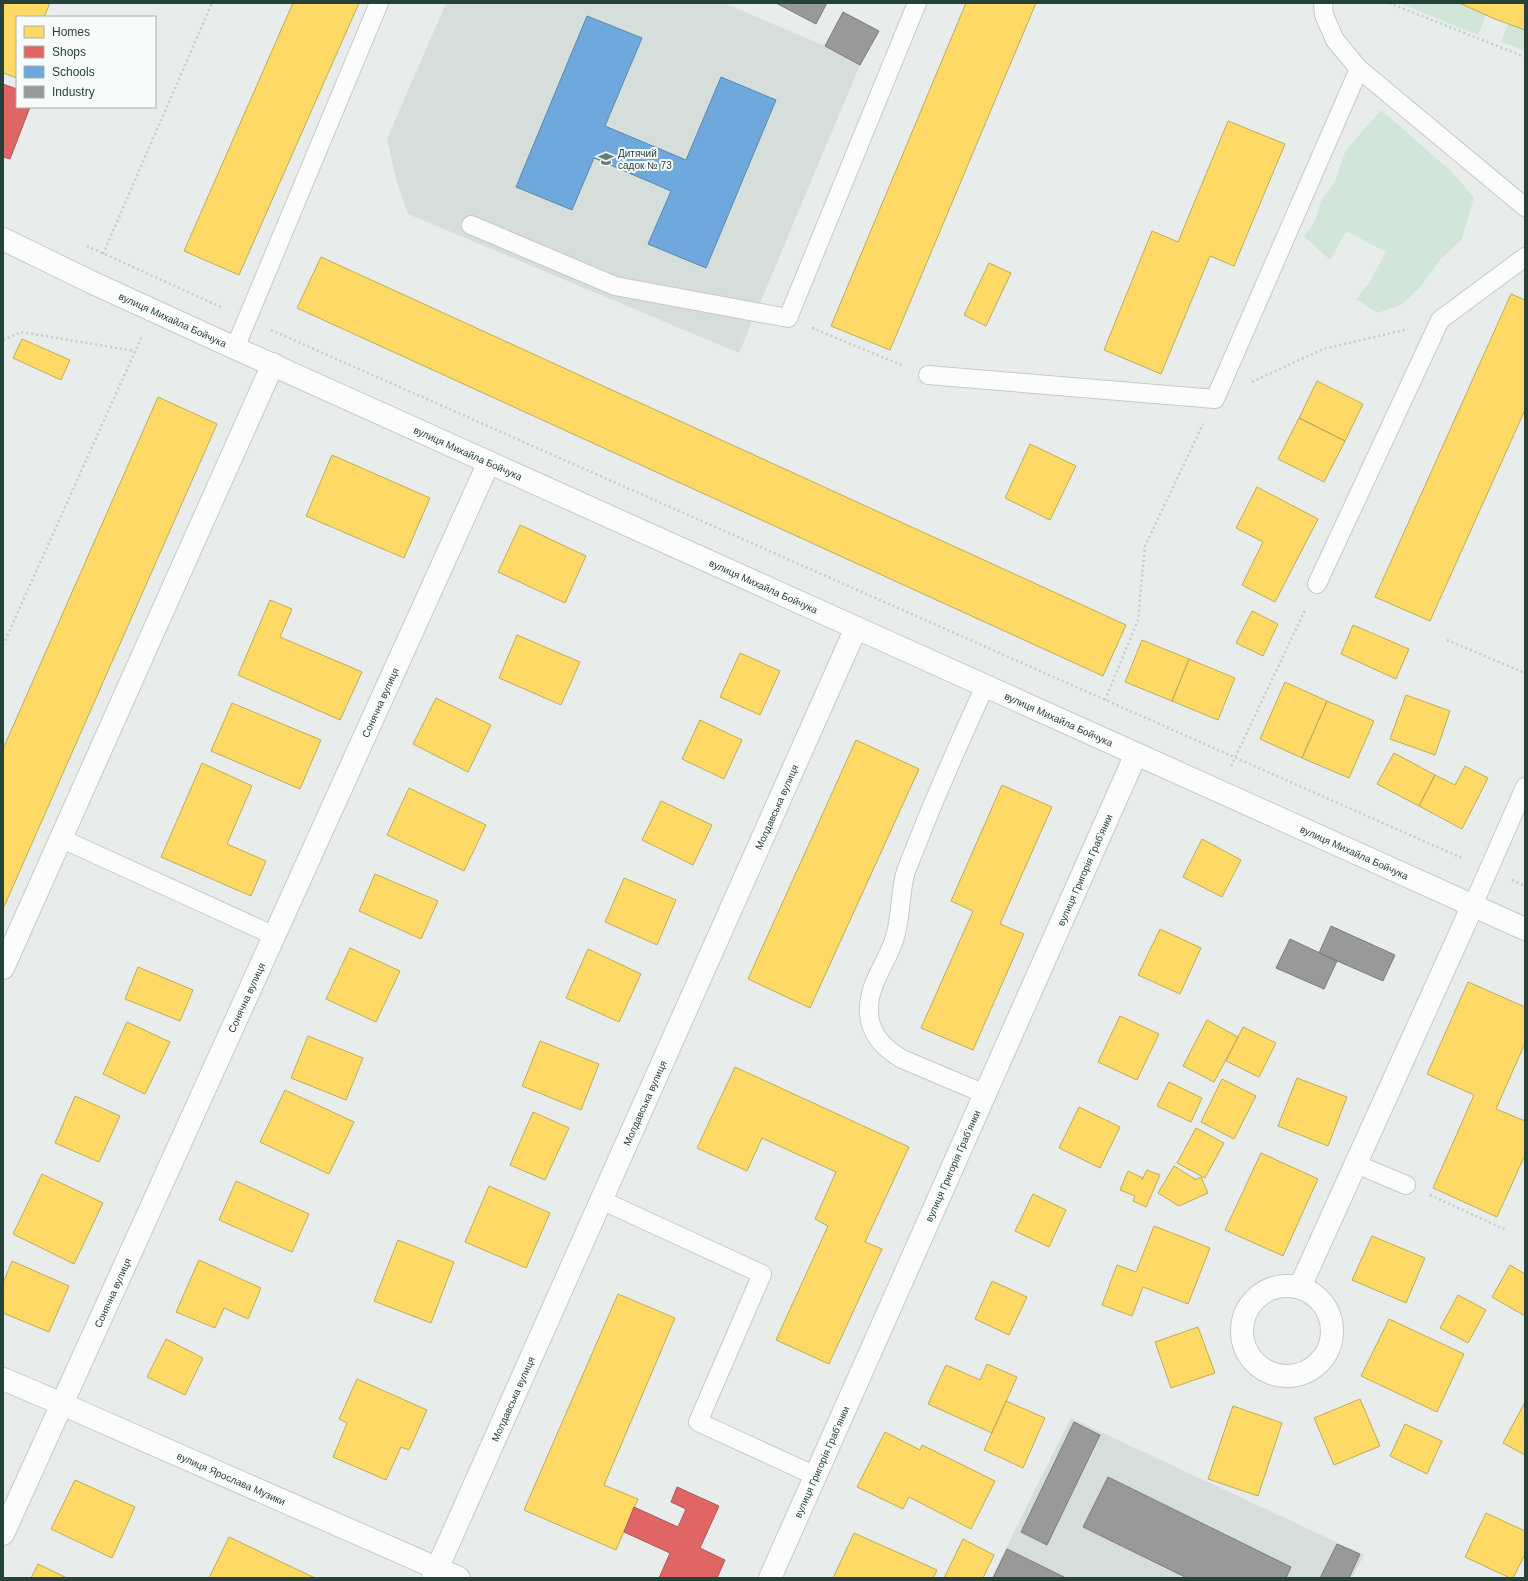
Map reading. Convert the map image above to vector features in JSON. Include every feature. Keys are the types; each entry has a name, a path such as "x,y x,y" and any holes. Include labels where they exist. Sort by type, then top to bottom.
{"street":[{"name":"вулиця Михайла Бойчука","path":"3,239 91,282 235,348 1525,929"},
{"path":"3,968 273,364"},
{"name":"Сонячна вулиця","path":"3,1534 490,462"},
{"name":"Молдавська вулиця","path":"435,1573 856,628"},
{"name":"вулиця Григорія Грабʼянки","path":"770,1578 1136,754"},
{"path":"1300,1287 1473,905"},
{"path":"1281,1285 1300,1287 1316,1296 1328,1311 1332,1330 1329,1349 1318,1364 1302,1374 1283,1376 1265,1371 1250,1359 1242,1341 1242,1322 1249,1305 1263,1292 1281,1285"},
{"name":"вулиця Ярослава Музики","path":"3,1379 62,1404 435,1573 459,1578"}],"lane":[{"path":"235,348 379,3"},
{"path":"471,225 615,286 788,318 917,3"},
{"path":"1323,3 1324,15 1335,40 1359,69 1525,207"},
{"path":"928,375 1215,399 1359,69"},
{"path":"1317,584 1440,320 1525,256"},
{"path":"985,686 943,780 907,870 896,933 870,998 869,1008 870,1018 877,1038 884,1047 892,1053 902,1059 985,1094"},
{"path":"1473,905 1525,787"},
{"path":"60,838 274,936"},
{"path":"1356,1164 1406,1184"},
{"path":"601,1200 762,1274 698,1422 816,1476"}],"path":[{"path":"91,282 212,3"},
{"path":"1389,3 1525,57"},
{"path":"82,244 247,319 1525,886"},
{"path":"788,318 928,375"},
{"path":"1105,700 1138,620 1145,546 1215,399 1323,350 1440,320"},
{"path":"3,645 144,331"},
{"path":"3,340 21,332 135,351"},
{"path":"1219,792 1317,584"},
{"path":"1447,640 1525,673"},
{"path":"1406,1184 1506,1230"}],"shaded area":[{"name":"Дитячий садок № 73","path":"446,3 724,3 825,46 860,65 739,353 408,214 396,179 387,139"},
{"path":"1071,1418 1364,1555 1352,1578 991,1578"}],"green space":[{"path":"1399,3 1459,3 1487,14 1478,35"},
{"path":"1508,23 1525,30 1525,51 1501,42"},
{"path":"1381,110 1450,170 1474,197 1462,239 1440,260 1422,285 1401,305 1377,313 1356,299 1369,283 1386,252 1346,231 1330,260 1304,236 1315,221 1321,201 1335,181 1346,150"}],"building: Homes":[{"path":"3,3 50,3 44,16 16,16 16,78 3,73"},
{"path":"293,3 359,3 239,275 184,251"},
{"path":"966,3 1036,3 890,350 831,326"},
{"path":"1459,3 1525,3 1525,30 1495,19"},
{"path":"1228,121 1285,144 1234,266 1210,256 1161,374 1104,350 1152,231 1178,242"},
{"path":"321,257 1126,625 1103,676 297,308"},
{"path":"989,263 1011,273 986,326 964,315"},
{"path":"1511,294 1525,300 1525,410 1430,621 1375,597"},
{"path":"22,339 70,360 61,380 13,358"},
{"path":"1317,381 1363,404 1345,441 1299,418"},
{"path":"158,397 217,424 3,909 3,749"},
{"path":"1299,418 1345,441 1324,482 1278,459"},
{"path":"1030,444 1076,466 1050,520 1005,498"},
{"path":"332,455 430,498 404,558 306,516"},
{"path":"1257,487 1318,519 1275,602 1242,585 1263,542 1236,528"},
{"path":"520,525 586,556 565,603 498,572"},
{"path":"270,600 292,609 280,637 362,672 340,720 238,675"},
{"path":"1252,611 1278,624 1263,656 1236,643"},
{"path":"1353,625 1409,649 1396,679 1341,654"},
{"path":"517,635 580,662 561,705 499,678"},
{"path":"1142,640 1189,659 1172,701 1125,682"},
{"path":"740,653 780,671 760,715 720,697"},
{"path":"1189,659 1235,678 1218,720 1172,701"},
{"path":"1285,682 1327,701 1302,758 1260,739"},
{"path":"1406,695 1450,711 1435,755 1390,739"},
{"path":"436,698 491,725 468,772 413,744"},
{"path":"1327,701 1374,721 1349,778 1302,758"},
{"path":"232,703 321,740 300,789 211,751"},
{"path":"700,720 742,740 724,779 682,759"},
{"path":"856,740 919,769 810,1008 748,979"},
{"path":"1394,753 1435,775 1419,806 1377,784"},
{"path":"202,763 252,786 227,844 266,861 251,896 161,857"},
{"path":"1465,766 1488,778 1462,829 1419,806 1435,775 1455,785"},
{"path":"1002,785 1052,807 1000,924 1024,934 973,1050 921,1028 973,911 951,901"},
{"path":"409,788 486,825 464,871 387,835"},
{"path":"661,801 712,825 693,865 642,840"},
{"path":"1202,839 1241,860 1222,897 1183,877"},
{"path":"375,874 438,901 421,939 359,911"},
{"path":"624,878 676,900 657,945 605,922"},
{"path":"1160,929 1201,948 1180,994 1138,975"},
{"path":"350,948 400,971 376,1022 326,999"},
{"path":"588,949 641,974 619,1022 566,998"},
{"path":"138,967 193,990 180,1021 125,999"},
{"path":"1468,982 1525,1007 1525,1043 1496,1109 1525,1121 1525,1155 1497,1217 1433,1188 1474,1095 1427,1074"},
{"path":"1120,1016 1159,1034 1137,1080 1098,1062"},
{"path":"1207,1020 1238,1037 1214,1082 1183,1066"},
{"path":"127,1022 170,1042 145,1094 103,1074"},
{"path":"1243,1027 1276,1043 1259,1077 1226,1061"},
{"path":"308,1036 363,1058 346,1100 291,1078"},
{"path":"540,1041 599,1064 581,1110 522,1086"},
{"path":"735,1067 909,1147 865,1242 882,1249 829,1364 776,1340 828,1226 815,1219 836,1172 762,1138 747,1171 697,1148"},
{"path":"1297,1078 1347,1097 1328,1146 1278,1126"},
{"path":"1222,1079 1256,1096 1234,1139 1201,1122"},
{"path":"1169,1082 1202,1098 1191,1122 1157,1106"},
{"path":"285,1090 354,1122 329,1174 260,1142"},
{"path":"75,1096 120,1116 99,1162 55,1143"},
{"path":"1079,1107 1120,1127 1100,1168 1059,1148"},
{"path":"533,1112 569,1128 545,1180 510,1165"},
{"path":"1196,1128 1224,1143 1205,1178 1177,1163"},
{"path":"1261,1153 1318,1179 1283,1256 1225,1230"},
{"path":"1174,1166 1195,1179 1194,1180 1201,1177 1208,1193 1179,1206 1158,1193"},
{"path":"1147,1170 1160,1175 1146,1207 1133,1201 1135,1196 1120,1190 1128,1171 1143,1178"},
{"path":"42,1174 103,1203 74,1264 13,1234"},
{"path":"236,1181 309,1214 292,1252 219,1220"},
{"path":"489,1186 550,1213 526,1268 465,1242"},
{"path":"1033,1194 1066,1210 1049,1247 1015,1231"},
{"path":"1154,1226 1210,1248 1188,1304 1143,1287 1132,1316 1102,1305 1117,1265 1136,1272"},
{"path":"1372,1236 1425,1258 1406,1303 1352,1280"},
{"path":"398,1240 454,1262 431,1323 374,1301"},
{"path":"199,1260 261,1288 248,1319 224,1308 215,1328 176,1312"},
{"path":"12,1261 69,1286 49,1332 3,1313 3,1283"},
{"path":"1510,1265 1525,1274 1525,1316 1492,1297"},
{"path":"992,1281 1027,1297 1009,1335 975,1319"},
{"path":"618,1294 675,1318 604,1485 638,1499 616,1550 524,1510"},
{"path":"1458,1295 1486,1310 1468,1343 1440,1328"},
{"path":"1389,1319 1464,1354 1437,1412 1361,1376"},
{"path":"1198,1327 1215,1373 1171,1388 1155,1342"},
{"path":"166,1339 203,1358 185,1395 147,1377"},
{"path":"987,1364 1017,1377 992,1433 928,1404 946,1365 980,1380"},
{"path":"357,1379 427,1410 409,1450 401,1447 386,1480 333,1457 347,1423 339,1419"},
{"path":"1360,1399 1380,1446 1334,1465 1314,1418"},
{"path":"1006,1401 1045,1418 1023,1468 984,1450"},
{"path":"1525,1402 1525,1455 1503,1443"},
{"path":"1233,1406 1282,1423 1258,1496 1208,1479"},
{"path":"1405,1424 1442,1441 1427,1474 1390,1456"},
{"path":"885,1432 920,1450 922,1445 995,1481 971,1529 909,1497 903,1509 857,1487"},
{"path":"75,1480 135,1507 112,1558 51,1529"},
{"path":"1486,1513 1525,1531 1525,1554 1513,1578 1510,1578 1465,1557"},
{"path":"854,1533 937,1570 933,1578 833,1578"},
{"path":"229,1537 315,1578 209,1578"},
{"path":"963,1539 994,1555 983,1578 944,1578"},
{"path":"38,1564 67,1578 31,1578"}],"building: Shops":[{"path":"3,84 16,89 16,108 30,108 10,159 3,157"},
{"path":"677,1487 719,1506 700,1548 725,1560 717,1578 659,1578 670,1553 624,1532 634,1507 678,1527 686,1509 671,1502"}],"building: Schools":[{"path":"587,16 642,38 605,126 686,160 721,77 776,100 706,268 648,244 671,191 594,158 572,210 516,187"}],"building: Industry":[{"path":"776,3 827,3 816,24"},
{"path":"843,12 879,31 860,65 825,46"},
{"path":"1331,926 1395,955 1383,981 1319,953"},
{"path":"1290,939 1337,961 1324,989 1276,968"},
{"path":"1074,1422 1100,1435 1047,1545 1021,1532"},
{"path":"1108,1477 1291,1567 1286,1578 1187,1578 1083,1527"},
{"path":"1337,1544 1360,1554 1349,1578 1320,1578"},
{"path":"1007,1549 1066,1578 993,1578"}],"place":[{"name":"Дитячий садок № 73","path":"606,159"}]}
